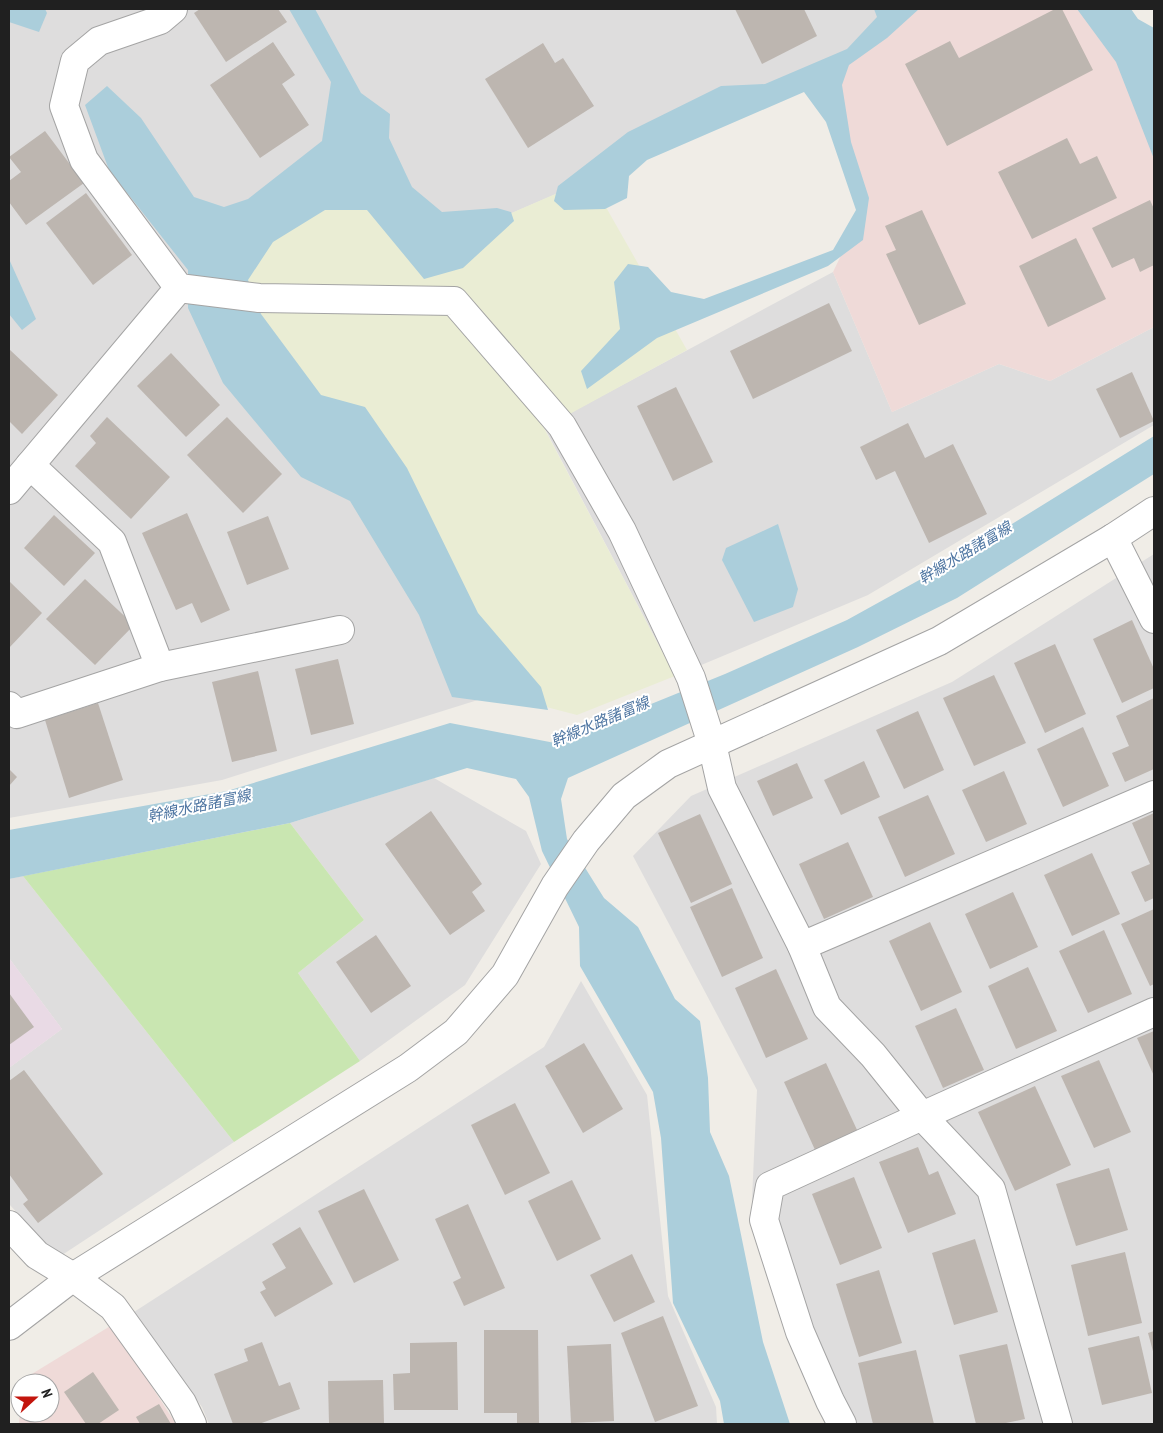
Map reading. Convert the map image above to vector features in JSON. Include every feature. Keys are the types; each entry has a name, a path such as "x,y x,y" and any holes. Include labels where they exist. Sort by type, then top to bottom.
{"street":[{"path":"173,9 160,20 99,41 75,61 64,106 84,160 179,288 259,298 454,301 562,426 622,531 691,678 712,744 722,788 802,946 827,1007 873,1055 922,1116 991,1189 1058,1424"},
{"path":"9,490 179,288"},
{"path":"30,465 112,542 160,667"},
{"path":"9,1326 73,1277 408,1068 456,1032 505,975 555,886 586,841 624,796 668,764 939,641 1113,538 1154,510"},
{"path":"1113,538 1154,619"},
{"path":"9,706 17,714 160,667 340,630"},
{"path":"802,946 1154,795"},
{"path":"842,1424 800,1332 764,1220 770,1186 1154,1012"},
{"path":"9,1225 37,1256 73,1277 113,1308 182,1403 192,1424"}],"shaded area":[{"path":"9,9 893,9 830,76 424,251 497,694 222,780 9,818"},
{"path":"901,9 1088,9 1122,48 1154,136 1154,327 1050,381 999,364 892,412 833,272 866,204 830,76"},
{"path":"833,272 892,412 999,364 1050,381 1154,327 1154,425 868,595 675,676 544,427"},
{"path":"1154,554 1154,1424 826,1424 752,1199 757,1090 633,856 691,796 952,682"},
{"path":"434,778 526,831 541,864 465,985 360,1061 298,973 364,920 290,823"},
{"path":"23,876 234,1142 59,1257 9,1204 9,1068 62,1029 9,958 9,879"},
{"path":"9,958 62,1029 9,1068"},
{"path":"581,981 647,1095 668,1296 716,1407 717,1424 209,1424 202,1407 134,1312 544,1047"},
{"path":"112,1325 176,1424 19,1424 60,1423 60,1373 33,1373"}],"green space":[{"path":"348,158 424,251 590,179 687,350 544,428 675,676 577,715 497,694 211,278"},
{"path":"290,823 364,920 298,973 360,1061 234,1142 23,876"}],"water":[{"path":"9,9 45,9 47,13 39,32 9,22"},
{"path":"289,9 315,9 361,93 390,114 389,138 412,187 442,212 497,208 511,212 514,221 463,268 424,279 367,210 325,210 273,242 248,280 261,314 321,395 365,407 407,468 478,613 541,687 548,710 452,697 419,615 350,501 301,477 223,383 188,308 188,270 109,170 85,105 107,86 141,118 194,197 224,207 248,199 322,141 331,82"},
{"path":"874,9 919,9 887,38 849,65 842,85 851,142 869,198 863,240 828,266 657,338 587,389 581,371 620,329 614,282 628,264 648,267 671,292 704,299 833,250 856,210 826,122 804,92 647,160 629,176 627,198 605,209 564,210 554,201 558,186 628,132 721,86 765,84 847,49 877,17"},
{"path":"1077,9 1131,9 1138,19 1154,28 1154,159 1116,62"},
{"path":"9,259 36,319 22,330 9,314"},
{"name":"幹線水路諸富線","path":"1154,436 1154,474 957,598 858,647 568,778 561,799 567,839 604,898 638,927 675,999 700,1021 708,1078 710,1132 729,1176 763,1342 790,1424 724,1424 720,1401 673,1303 661,1138 653,1092 580,966 579,927 542,851 529,797 516,779 467,768 290,823 9,879 9,830 227,791 450,723 555,743 725,674 847,620 941,568"},
{"path":"778,524 798,589 793,607 754,622 722,560 726,548"}],"building":[{"path":"200,9 278,9 287,22 226,62 194,13"},
{"path":"735,9 804,9 817,36 762,64"},
{"path":"1055,9 1062,9 1093,70 947,146 905,64 950,41 959,58"},
{"path":"273,42 295,75 282,84 309,125 260,158 210,85"},
{"path":"543,43 555,63 563,58 594,106 528,148 485,79"},
{"path":"45,131 84,183 26,225 9,202 9,181 21,172 9,157"},
{"path":"1067,138 1080,164 1097,156 1117,198 1032,239 998,172"},
{"path":"86,193 132,255 93,285 46,223"},
{"path":"1150,200 1154,209 1154,265 1140,272 1134,258 1112,268 1092,228"},
{"path":"922,210 966,304 919,325 886,254 896,250 885,226"},
{"path":"1076,238 1106,299 1048,327 1019,266"},
{"path":"829,303 852,351 753,399 730,351"},
{"path":"9,349 58,395 22,434 9,421"},
{"path":"171,353 220,405 186,437 137,386"},
{"path":"1132,372 1154,421 1120,438 1096,389"},
{"path":"676,387 713,462 673,481 637,406"},
{"path":"107,417 170,477 131,519 75,466 96,443 90,436"},
{"path":"227,417 282,474 243,513 187,455"},
{"path":"908,423 925,458 953,444 987,514 929,543 895,471 876,480 860,447"},
{"path":"187,513 230,610 201,623 192,603 176,610 142,533"},
{"path":"54,515 95,553 64,586 24,548"},
{"path":"268,516 289,569 247,585 227,532"},
{"path":"85,579 134,625 95,665 46,619"},
{"path":"9,581 42,613 9,648"},
{"path":"1132,620 1154,669 1154,688 1122,703 1093,639"},
{"path":"1055,644 1086,714 1045,733 1014,663"},
{"path":"338,659 354,724 311,735 295,669"},
{"path":"258,671 277,751 232,762 212,682"},
{"path":"994,675 1026,743 974,766 943,698"},
{"path":"1154,698 1154,769 1125,782 1112,753 1129,746 1116,716"},
{"path":"98,703 123,780 69,798 45,720"},
{"path":"918,711 944,770 904,789 876,730"},
{"path":"1083,727 1109,786 1063,807 1037,749"},
{"path":"864,761 880,797 841,815 824,780"},
{"path":"797,763 813,798 773,816 757,781"},
{"path":"9,769 17,777 9,786"},
{"path":"1004,771 1027,824 986,842 962,790"},
{"path":"928,795 955,854 905,877 878,817"},
{"path":"431,811 482,884 472,892 485,911 450,935 385,844"},
{"path":"1154,813 1154,898 1145,902 1131,872 1150,864 1132,823"},
{"path":"700,814 732,884 691,903 658,833"},
{"path":"848,842 873,897 824,919 799,864"},
{"path":"1092,853 1120,914 1072,936 1044,875"},
{"path":"732,888 763,958 722,977 690,907"},
{"path":"1013,892 1038,947 990,969 965,914"},
{"path":"1154,909 1154,984 1150,986 1121,924"},
{"path":"930,922 962,992 921,1011 889,941"},
{"path":"1104,930 1132,994 1088,1013 1059,951"},
{"path":"376,935 411,986 371,1013 336,962"},
{"path":"1028,967 1057,1031 1016,1049 988,986"},
{"path":"776,969 808,1039 766,1058 735,988"},
{"path":"9,993 34,1027 9,1045"},
{"path":"956,1008 984,1070 943,1088 915,1026"},
{"path":"1154,1031 1154,1076 1137,1038"},
{"path":"584,1043 623,1109 583,1133 545,1066"},
{"path":"1099,1060 1131,1132 1094,1148 1061,1076"},
{"path":"826,1063 858,1132 816,1152 784,1082"},
{"path":"24,1070 103,1174 38,1223 23,1204 28,1200 9,1174 9,1081"},
{"path":"1035,1086 1071,1165 1015,1191 978,1112"},
{"path":"515,1103 550,1173 505,1195 471,1125"},
{"path":"918,1147 929,1175 938,1171 956,1214 908,1233 879,1162"},
{"path":"1109,1168 1128,1230 1076,1246 1056,1184"},
{"path":"854,1177 882,1248 840,1265 812,1194"},
{"path":"572,1180 601,1239 557,1261 528,1201"},
{"path":"364,1189 399,1260 354,1283 318,1211"},
{"path":"468,1204 505,1288 464,1306 453,1282 461,1278 435,1219"},
{"path":"300,1227 333,1284 275,1317 260,1292 266,1289 262,1282 286,1268 272,1244"},
{"path":"975,1239 998,1312 954,1325 932,1253"},
{"path":"1125,1252 1142,1323 1088,1336 1071,1265"},
{"path":"632,1254 655,1302 614,1322 590,1275"},
{"path":"879,1270 902,1343 859,1357 836,1284"},
{"path":"663,1316 698,1406 655,1422 621,1333"},
{"path":"484,1330 538,1330 539,1424 517,1424 517,1413 484,1413"},
{"path":"1154,1331 1154,1355 1148,1333"},
{"path":"1139,1336 1152,1393 1102,1405 1088,1348"},
{"path":"262,1342 279,1386 290,1382 300,1409 259,1424 233,1424 214,1374 248,1361 244,1349"},
{"path":"457,1342 458,1410 394,1410 393,1374 410,1373 410,1343"},
{"path":"611,1344 614,1421 571,1423 567,1346"},
{"path":"1007,1344 1025,1419 1001,1424 976,1424 959,1355"},
{"path":"916,1350 934,1424 873,1424 858,1363"},
{"path":"93,1372 119,1410 98,1424 86,1424 64,1392"},
{"path":"383,1380 384,1424 329,1424 328,1381"},
{"path":"159,1404 171,1424 140,1424 136,1417"}]}
